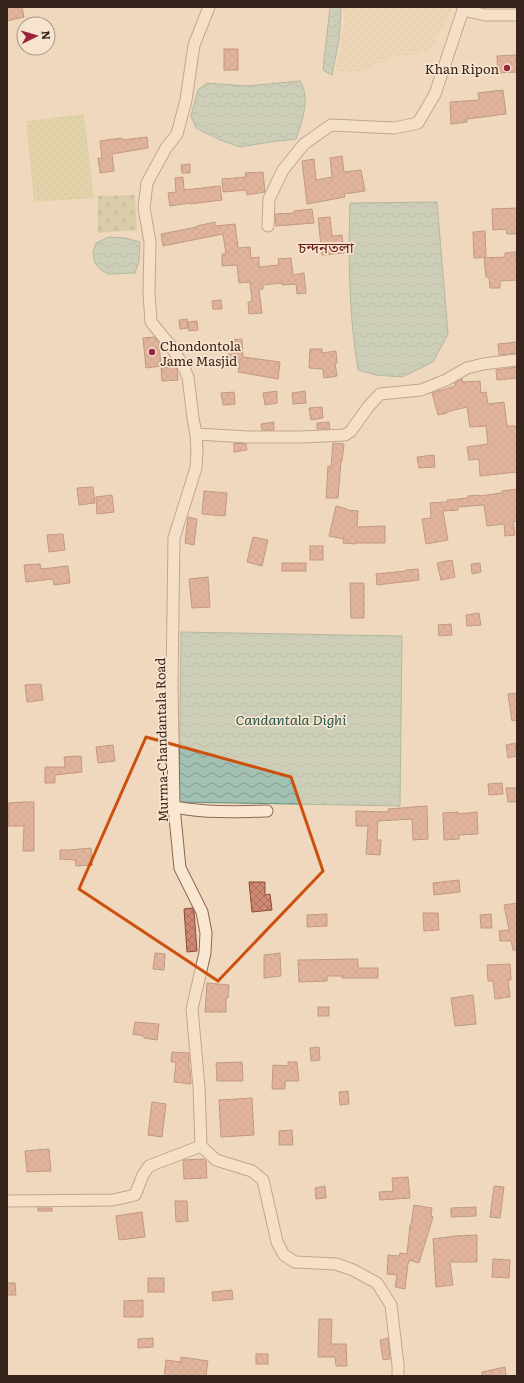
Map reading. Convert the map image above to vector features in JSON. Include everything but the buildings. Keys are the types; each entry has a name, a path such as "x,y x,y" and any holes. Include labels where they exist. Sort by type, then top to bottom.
{"street":[{"name":"Murma-Chandantala Road","path":"201,1146 199,1087 192,1009 204,959 206,933 202,912 180,868 174,807 172,683 174,538 196,468 197,450 188,377 181,362 170,345 151,322 149,293 150,242 144,208 148,183 166,148 177,134 186,100 194,45 208,7"},
{"path":"268,226 268,199 283,170 304,144 331,125 394,128 418,123 435,94 464,9 485,15 517,15"},
{"path":"196,434 248,437 345,435 351,431 368,407 380,394 421,390 446,380 467,368 483,364 517,360"},
{"path":"174,807 196,811 223,813 267,811"},
{"path":"7,1201 113,1200 135,1195 149,1166 201,1146 216,1160 252,1171 263,1180 277,1242 284,1255 295,1262 336,1264 353,1270 377,1283 391,1306 398,1376"}],"highlighted area":[{"path":"146,737 291,777 323,871 218,981 79,889"}],"shaded area":[{"path":"343,7 454,7 430,50 417,54 393,57 393,60 371,65 369,69 338,72 336,71 344,20"},
{"path":"84,114 94,198 34,202 26,121"}],"green space":[{"path":"135,195 137,230 98,233 98,196"}],"water":[{"path":"330,7 341,7 339,40 332,75 323,70"},
{"path":"300,81 305,95 305,102 303,117 296,139 240,147 220,140 196,128 191,116 198,90 207,83 246,86"},
{"path":"437,202 448,334 433,362 402,377 376,375 358,370 350,287 350,203"},
{"path":"109,237 125,238 140,242 139,261 135,273 109,274 101,270 95,263 93,253 96,243"},
{"name":"Candantala Dighi","path":"181,632 402,636 400,806 179,802"}],"place":[{"name":"Khan Ripon","path":"507,68"},
{"name":"Chondontola Jame Masjid","path":"152,352"}],"district":[{"name":"চন্দনতলা","path":"326,246"}]}
